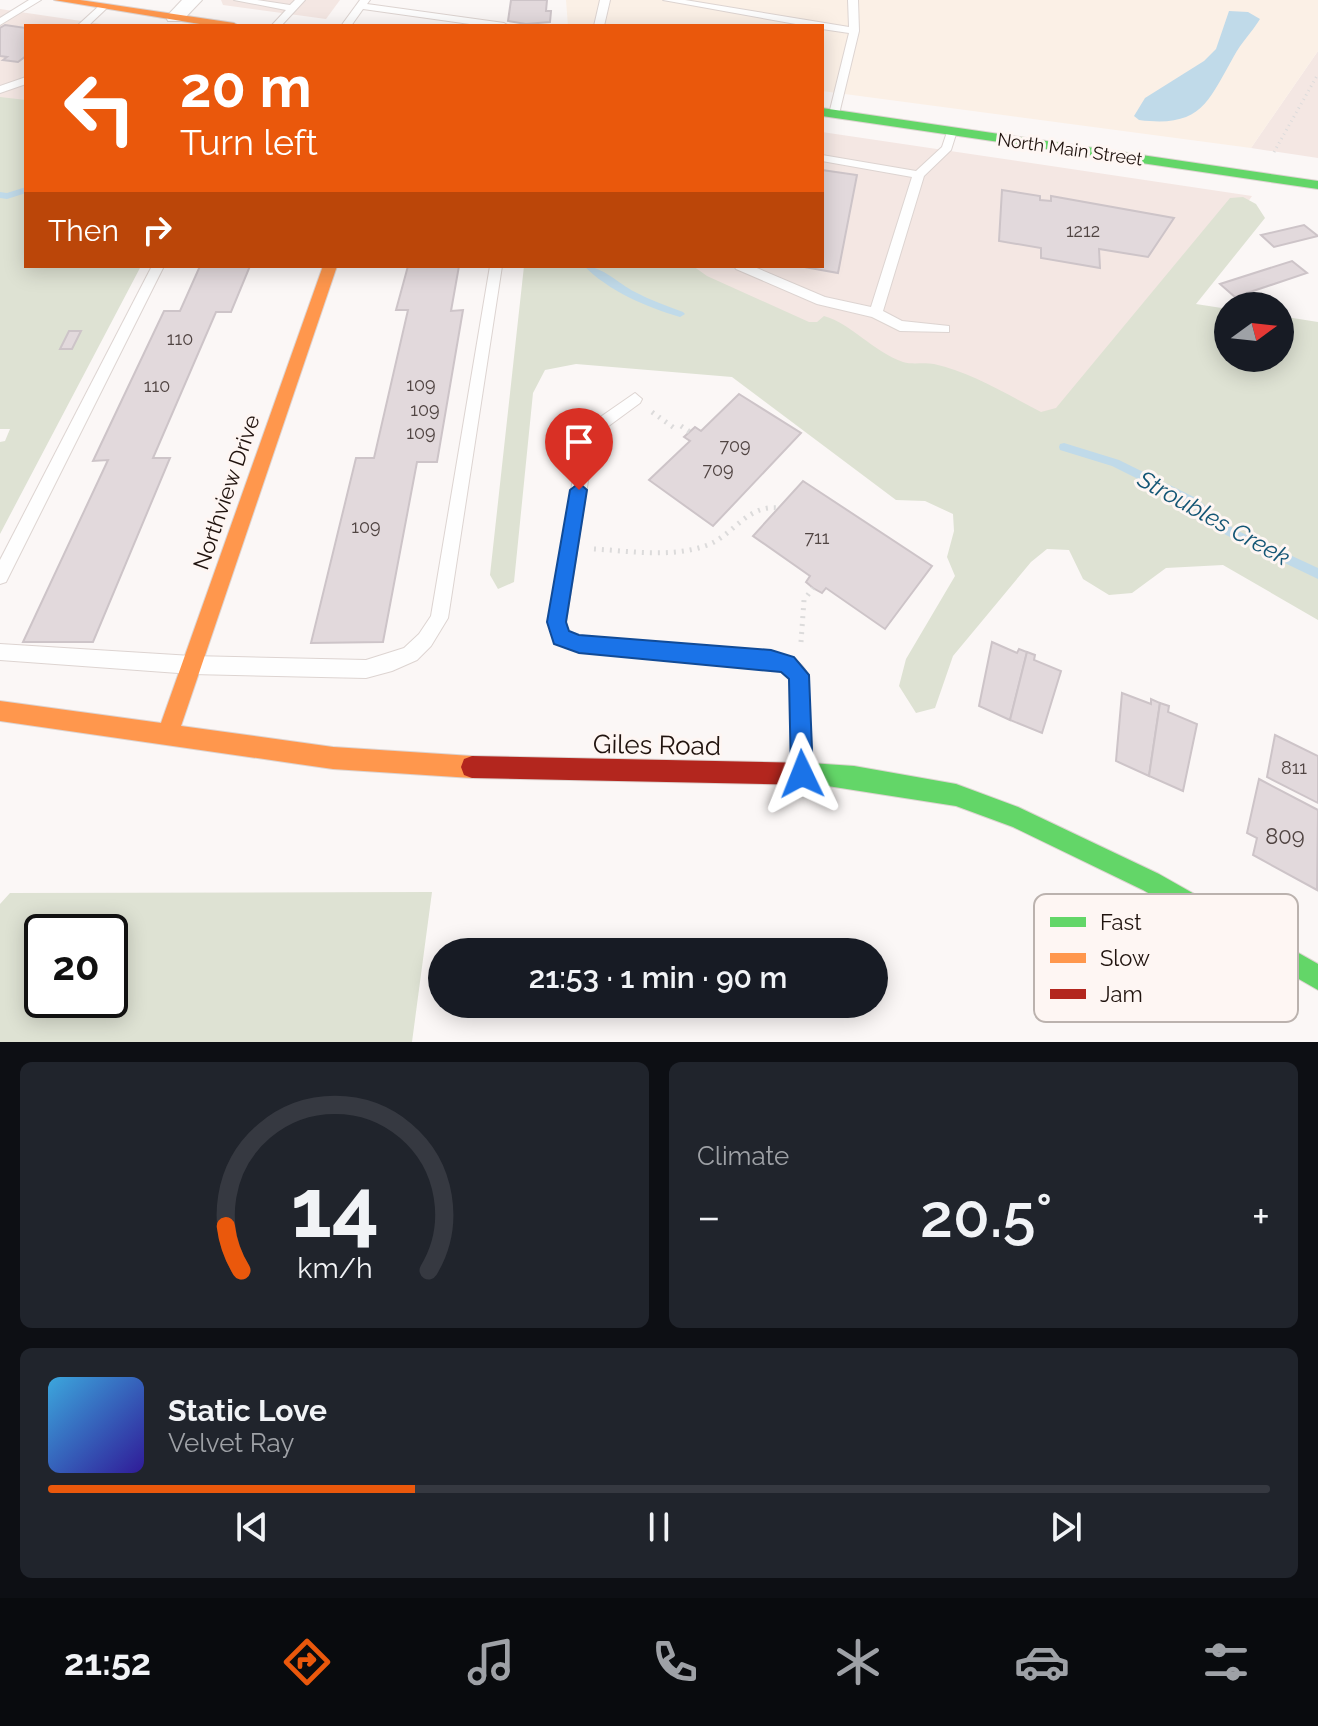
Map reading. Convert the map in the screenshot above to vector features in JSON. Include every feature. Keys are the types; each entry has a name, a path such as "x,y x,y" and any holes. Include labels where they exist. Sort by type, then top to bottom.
{"street":[{"path":"59,0 103,7 137,5 185,21 214,24"},
{"path":"185,21 193,0"},
{"name":"North Main Street","path":"828,113 1318,185"},
{"name":"Northview Drive","path":"168,734 329,268"},
{"name":"Giles Road","path":"0,711 333,758 446,766 854,777 956,795 1018,818 1172,894"},
{"name":"Giles Road","path":"1298,967 1318,978"}],"lane":[{"path":"0,22 36,0"},
{"path":"239,0 296,4"},
{"path":"599,24 605,0"},
{"path":"668,0 812,24"},
{"path":"828,113 854,31 853,0"},
{"path":"347,24 363,3 492,24"},
{"path":"278,24 296,4"},
{"path":"84,24 103,7"},
{"path":"824,26 854,31"},
{"path":"0,90 24,81"},
{"path":"876,313 919,175 947,148 952,131"},
{"path":"824,158 919,175"},
{"path":"0,577 157,268"},
{"path":"0,652 192,665 366,669 394,663 423,646 439,618 496,268"},
{"path":"745,268 822,301 876,313 900,326 944,329"},
{"path":"635,399 588,433 557,622 561,637 579,644 771,659 787,664 799,675 802,774"}],"path":[{"path":"1272,156 1318,74"},
{"path":"681,426 690,432"},
{"path":"628,550 683,550 706,546 728,535 755,508 768,505 779,508"},
{"path":"799,675 804,600 813,588"}],"shaded area":[{"path":"221,0 340,0 326,19 223,5"},
{"path":"566,0 1318,0 1318,51 1251,148 824,91 824,24 568,24"},
{"path":"0,9 101,24 24,24 24,109 0,106"},
{"path":"1318,51 1318,158 1251,148"},
{"path":"0,97 24,100 24,268 140,268 0,534 0,442 5,441 10,429 0,429"},
{"path":"824,132 1252,196 1178,302 1041,464 658,268 824,268"},
{"path":"1243,197 1256,204 1265,218 1196,304 1214,307 1214,372 1294,372 1294,318 1318,322 1318,620 1223,565 1166,568 1132,593 1109,595 1083,579 1069,550 1047,549 1031,562 953,656 935,708 916,713 899,686 906,659 955,576 947,557 954,531 953,514 925,501 896,500 732,377 576,364 545,370 533,393 514,582 498,589 490,575 524,268 696,268 809,322 817,322 824,316 834,320 903,362 934,364 962,372 1041,412 1056,408 1230,198"},
{"path":"432,892 412,1042 0,1042 0,904 10,893"}],"water":[{"path":"1229,11 1248,12 1260,19 1209,99 1189,115 1176,120 1139,120 1134,116 1145,98 1204,61 1216,49"}],"building":[{"path":"511,0 547,0 546,11 551,11 550,22 526,24 508,21"},
{"path":"5,25 24,28 24,58 18,62 3,60 7,57 0,56 0,28"},
{"path":"824,170 857,175 838,273 810,268 824,268"},
{"path":"1002,190 1040,196 1040,200 1051,201 1051,196 1174,218 1148,257 1099,249 1100,268 1041,258 1041,248 999,241"},
{"path":"1304,225 1318,236 1274,247 1261,235"},
{"path":"1292,261 1307,273 1250,292 1229,292 1220,284"},
{"path":"199,268 249,268 231,312 216,312 153,458 170,458 93,642 23,642 108,460 93,461 164,311 180,311"},
{"path":"407,268 459,268 451,311 463,310 437,462 417,462 383,642 311,643 356,458 374,458 408,310 396,310"},
{"path":"69,331 81,331 72,349 60,349"},
{"path":"739,394 801,433 713,526 649,480 690,441 684,437 695,427 701,431"},
{"path":"803,481 932,566 885,629 826,588 822,593 813,588 806,582 810,576 753,536"},
{"path":"992,642 1017,653 1019,649 1027,652 1010,720 979,706"},
{"path":"1027,652 1035,655 1034,660 1061,671 1042,733 1010,720"},
{"path":"1122,693 1151,704 1151,699 1160,703 1149,776 1116,761"},
{"path":"1160,703 1169,706 1168,712 1197,724 1183,791 1149,776"},
{"path":"1275,735 1318,756 1318,803 1267,777"},
{"path":"1259,779 1318,810 1317,890 1253,855 1257,838 1247,833"}],"waterway":[{"name":"Stroubles Creek","path":"0,195 24,191"},
{"name":"Stroubles Creek","path":"591,268 632,294 680,314"},
{"name":"Stroubles Creek","path":"1064,447 1115,463 1192,501 1230,532 1318,574"}],"traffic: fast":[{"path":"824,112 1318,185"},
{"path":"810,774 854,777 956,795 1018,818 1172,894"},
{"path":"1298,967 1318,978"}],"traffic: slow":[{"path":"59,0 221,24"},
{"path":"168,734 329,268"},
{"path":"0,711 333,758 472,767"}],"traffic: jam":[{"path":"472,767 810,774"}],"route":[{"path":"579,490 557,622 561,637 579,644 771,659 787,664 799,675 802,774"}]}
